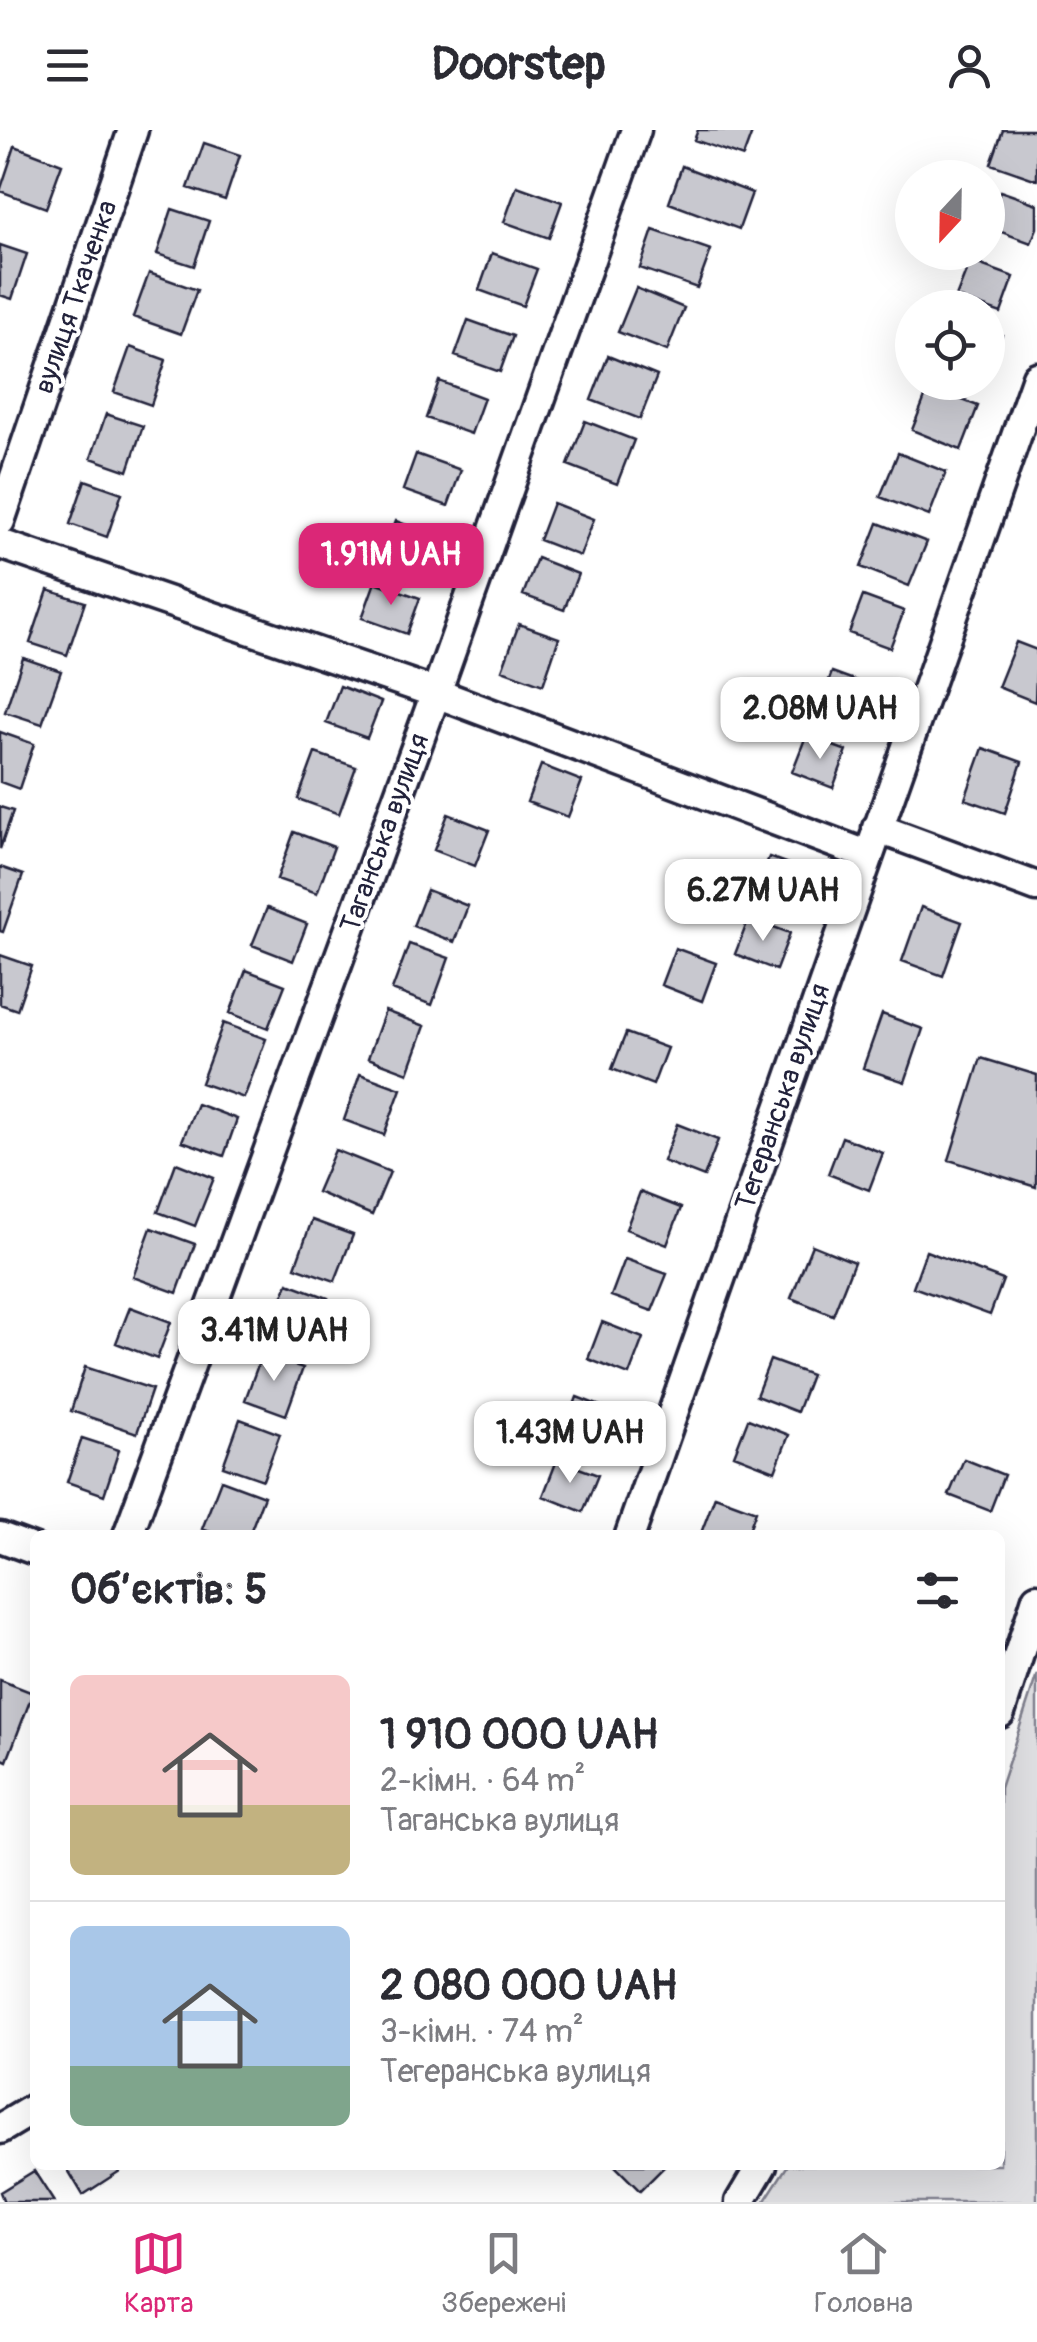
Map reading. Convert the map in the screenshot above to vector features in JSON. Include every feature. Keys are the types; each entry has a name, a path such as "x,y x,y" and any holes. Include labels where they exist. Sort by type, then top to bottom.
{"street":[{"name":"вулиця Ткаченка","path":"0,521 133,130"},
{"name":"Таганська вулиця","path":"130,1530 436,693 636,130"},
{"name":"Тегеранська вулиця","path":"632,1530 1037,377"},
{"path":"0,544 436,693 867,854"},
{"path":"877,828 1037,887"},
{"path":"0,1537 30,1548"},
{"path":"1005,1697 1037,1598"},
{"path":"0,2128 30,2111"},
{"path":"740,2202 759,2170"}],"shaded area":[{"path":"1037,1674 1037,2202 764,2202 785,2170 1005,2170 1005,1773"}],"building":[{"path":"698,130 753,130 743,157 694,140"},
{"path":"1003,130 1037,130 1037,180 1005,169 1005,160 992,160"},
{"path":"204,143 240,155 225,200 188,188"},
{"path":"15,146 62,164 46,208 0,191"},
{"path":"682,166 752,193 739,229 669,203"},
{"path":"517,186 562,202 549,238 504,222"},
{"path":"1005,193 1037,204 1037,228 1031,243 1005,233"},
{"path":"172,209 209,221 194,266 157,254"},
{"path":"653,230 711,250 697,288 640,268"},
{"path":"0,245 27,254 12,299 0,295"},
{"path":"492,253 537,269 523,306 479,290"},
{"path":"966,270 995,270 1014,277 1005,302 1005,290 959,290"},
{"path":"149,273 197,290 181,334 133,317"},
{"path":"636,288 684,308 667,351 618,332"},
{"path":"468,320 513,336 500,372 455,356"},
{"path":"130,347 166,360 151,405 114,392"},
{"path":"608,356 657,376 640,419 591,400"},
{"path":"439,381 484,398 471,434 426,418"},
{"path":"924,400 963,400 978,406 961,450 912,430"},
{"path":"106,414 143,426 128,471 91,458"},
{"path":"585,421 634,440 617,484 568,465"},
{"path":"898,453 946,472 929,516 880,497"},
{"path":"416,454 461,470 448,506 403,490"},
{"path":"85,480 122,493 107,537 70,524"},
{"path":"553,503 594,519 580,556 539,540"},
{"path":"396,521 440,538 427,574 382,558"},
{"path":"878,523 927,542 909,586 861,567"},
{"path":"537,558 578,574 564,610 523,595"},
{"path":"375,582 420,598 407,634 362,618"},
{"path":"48,590 85,602 67,655 30,643"},
{"path":"863,596 904,611 890,648 849,633"},
{"path":"519,624 559,638 543,685 502,670"},
{"path":"1016,642 1037,650 1035,702 998,687"},
{"path":"23,658 61,671 42,724 5,712"},
{"path":"832,672 873,687 859,724 818,709"},
{"path":"340,686 381,702 367,738 326,723"},
{"path":"0,732 34,744 19,789 0,782"},
{"path":"806,736 847,751 833,788 792,772"},
{"path":"983,748 1022,762 1005,813 965,799"},
{"path":"315,753 356,767 339,814 298,799"},
{"path":"541,765 582,781 568,817 527,802"},
{"path":"0,807 13,811 0,849"},
{"path":"448,814 489,830 475,866 434,850"},
{"path":"294,832 334,847 317,893 277,879"},
{"path":"769,857 810,872 796,909 755,893"},
{"path":"0,867 23,875 3,932 0,931"},
{"path":"427,890 468,906 454,942 413,926"},
{"path":"921,907 962,922 943,976 902,961"},
{"path":"267,908 307,924 293,961 252,945"},
{"path":"749,918 790,933 776,970 735,954"},
{"path":"409,944 449,958 432,1005 392,990"},
{"path":"675,948 716,963 702,1001 661,985"},
{"path":"0,955 32,966 17,1010 0,1004"},
{"path":"246,970 285,985 268,1028 230,1013"},
{"path":"385,1011 425,1026 408,1073 368,1058"},
{"path":"882,1014 923,1029 905,1082 863,1068"},
{"path":"223,1023 266,1039 244,1098 201,1083"},
{"path":"626,1033 667,1048 653,1085 612,1069"},
{"path":"981,1058 1037,1075 1036,1187 949,1160"},
{"path":"360,1074 401,1089 384,1135 344,1120"},
{"path":"197,1104 237,1119 224,1156 182,1141"},
{"path":"677,1124 718,1140 704,1177 663,1161"},
{"path":"842,1137 883,1153 869,1190 828,1174"},
{"path":"335,1150 390,1172 372,1215 317,1192"},
{"path":"176,1163 214,1178 195,1226 158,1212"},
{"path":"640,1192 681,1208 667,1245 626,1229"},
{"path":"312,1220 353,1235 335,1281 295,1267"},
{"path":"151,1228 195,1244 177,1293 133,1277"},
{"path":"812,1245 854,1262 833,1315 791,1298"},
{"path":"926,1251 1003,1280 990,1315 913,1287"},
{"path":"625,1259 667,1274 652,1311 611,1296"},
{"path":"288,1283 328,1298 311,1344 270,1329"},
{"path":"130,1307 171,1322 157,1359 116,1343"},
{"path":"602,1322 643,1338 629,1375 588,1359"},
{"path":"262,1354 303,1368 286,1415 245,1400"},
{"path":"770,1360 811,1375 797,1412 756,1396"},
{"path":"85,1367 152,1389 137,1433 71,1411"},
{"path":"577,1397 618,1413 604,1450 563,1434"},
{"path":"240,1419 280,1434 263,1480 223,1466"},
{"path":"748,1419 789,1435 775,1471 734,1455"},
{"path":"82,1438 119,1450 104,1495 67,1482"},
{"path":"964,1459 1004,1475 990,1511 949,1495"},
{"path":"557,1460 598,1475 583,1512 543,1496"},
{"path":"221,1480 264,1496 251,1530 202,1529"},
{"path":"715,1496 756,1511 749,1530 702,1530"},
{"path":"0,1680 30,1692 30,1701 7,1761 0,1758"},
{"path":"68,2170 119,2170 120,2171 83,2195"},
{"path":"619,2170 661,2170 640,2191"},
{"path":"34,2171 54,2202 4,2202 0,2192"}]}
